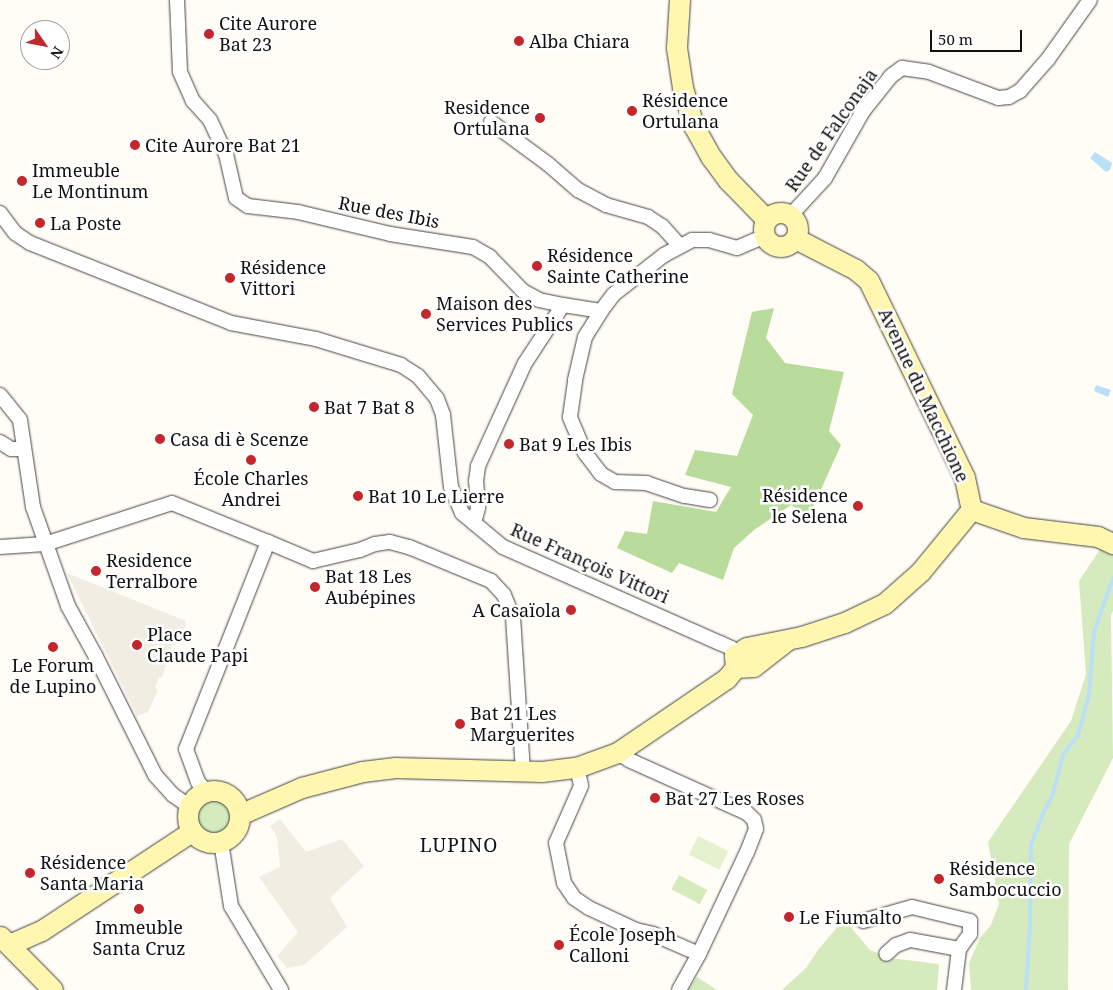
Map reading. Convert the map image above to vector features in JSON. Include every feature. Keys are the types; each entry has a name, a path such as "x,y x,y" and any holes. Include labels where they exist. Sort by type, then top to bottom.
{"main road":[{"path":"680,0 677,48 683,88 694,126 712,158 766,228 768,241 778,247 791,244 796,240 799,226 791,215 778,212 766,228"},
{"name":"Avenue du Macchione","path":"796,240 856,270 869,281 966,478 972,510"},
{"path":"240,815 302,788 364,772 396,768 523,773 577,768 618,753 727,679 736,662 747,648 787,641 845,623 885,604 921,572 972,510 1024,528 1098,537 1113,544"},
{"path":"215,791 229,796 238,808 240,815 235,832 220,842 205,842 192,832 188,824 190,807 200,795 207,792 215,791"},
{"path":"53,990 5,940 42,931 192,832"},
{"path":"27,964 42,931"}],"street":[{"name":"Rue des Ibis","path":"177,0 180,72 193,101 210,120 226,154 236,198 248,206 298,212 390,234 473,247 490,257 523,291 539,300 601,310"},
{"name":"Rue de Falconaja","path":"791,215 825,178 863,112 890,76 902,68 929,72 998,98 1009,97 1020,91 1048,59 1090,0"},
{"path":"491,122 548,164 578,190 606,205 648,217 662,226 680,246"},
{"name":"Rue François Vittori","path":"0,213 15,233 30,243 230,323 316,339 401,365 418,376 437,399 443,415 451,487 462,513 503,547 731,648 736,662"},
{"path":"710,500 684,496 647,483 615,482 602,474 585,453 570,417 575,380 585,338 601,310 614,294 664,255 692,240 709,240 737,248 766,228"},
{"path":"474,523 478,508 476,481 478,466 525,363 563,305"},
{"path":"0,395 20,420 33,507 68,606 155,775 173,795 190,807"},
{"path":"0,442 11,449 24,449"},
{"path":"0,547 46,544 172,503 314,561 360,550 375,544 390,542 409,547 491,581 504,595 513,617 523,773"},
{"path":"207,792 198,782 186,748 268,542"},
{"path":"618,753 629,760 746,813 754,820 756,829 748,852 699,954 679,990"},
{"path":"577,768 581,786 556,843 564,883 574,898 589,908 636,930 653,934 699,954"},
{"path":"220,842 231,906 280,990"},
{"path":"863,921 912,907 967,919 971,926 970,934 959,950 954,990"},
{"path":"886,954 896,945 910,940 959,950"}],"green space":[{"path":"774,308 766,338 785,363 844,372 829,431 841,445 809,516 791,505 754,530 734,548 723,580 679,563 672,573 617,548 625,531 647,534 653,501 716,512 731,487 685,475 695,450 737,456 753,415 732,394 752,312"},
{"path":"1113,530 1113,611 1111,615 1113,758 1069,844 1068,990 971,990 969,963 980,938 991,925 999,904 988,842 1071,721 1086,674 1079,581"},
{"path":"214,800 226,805 231,817 226,829 214,834 202,829 197,817 202,805"},
{"path":"698,836 729,851 719,870 689,855"},
{"path":"679,875 707,890 700,904 671,889"},
{"path":"844,919 870,950 890,958 939,964 937,990 782,990 806,968 818,950"},
{"path":"697,977 717,990 688,990"}],"shaded area":[{"name":"Place Claude Papi","path":"67,573 186,621 185,630 182,629 176,645 172,644 162,678 159,677 155,688 158,690 148,712 137,716"},
{"path":"280,819 306,852 342,839 364,866 330,898 347,927 304,965 287,968 277,956 298,932 259,877 280,867 277,837 270,826"}],"water":[{"path":"1095,152 1112,163 1110,170 1106,172 1090,158"},
{"path":"1096,385 1111,390 1108,397 1094,391"}],"waterway":[{"path":"1026,990 1030,926 1031,845 1043,813 1052,797 1063,755 1078,735 1089,695 1094,632 1113,578"}],"place":[{"name":"Cite Aurore Bat 23","path":"209,34"},
{"name":"Alba Chiara","path":"519,41"},
{"name":"Résidence Ortulana","path":"632,111"},
{"name":"Residence Ortulana","path":"540,118"},
{"name":"Cite Aurore Bat 21","path":"135,145"},
{"name":"Immeuble Le Montinum","path":"22,181"},
{"name":"La Poste","path":"40,223"},
{"name":"Résidence Sainte Catherine","path":"537,266"},
{"name":"Résidence Vittori","path":"230,278"},
{"name":"Maison des Services Publics","path":"426,314"},
{"name":"Bat 7 Bat 8","path":"314,407"},
{"name":"Casa di è Scenze","path":"160,439"},
{"name":"Bat 9 Les Ibis","path":"509,444"},
{"name":"École Charles Andrei","path":"251,460"},
{"name":"Bat 10 Le Lierre","path":"358,496"},
{"name":"Résidence le Selena","path":"858,506"},
{"name":"Residence Terralbore","path":"96,571"},
{"name":"Bat 18 Les Aubépines","path":"315,587"},
{"name":"A Casaïola","path":"571,610"},
{"name":"Place Claude Papi","path":"137,645"},
{"name":"Le Forum de Lupino","path":"53,647"},
{"name":"Bat 21 Les Marguerites","path":"460,724"},
{"name":"Bat 27 Les Roses","path":"655,798"},
{"name":"Résidence Santa Maria","path":"30,873"},
{"name":"Résidence Sambocuccio","path":"939,879"},
{"name":"Immeuble Santa Cruz","path":"139,909"},
{"name":"Le Fiumalto","path":"789,917"},
{"name":"École Joseph Calloni","path":"559,945"}],"district":[{"name":"LUPINO","path":"459,846"}]}
